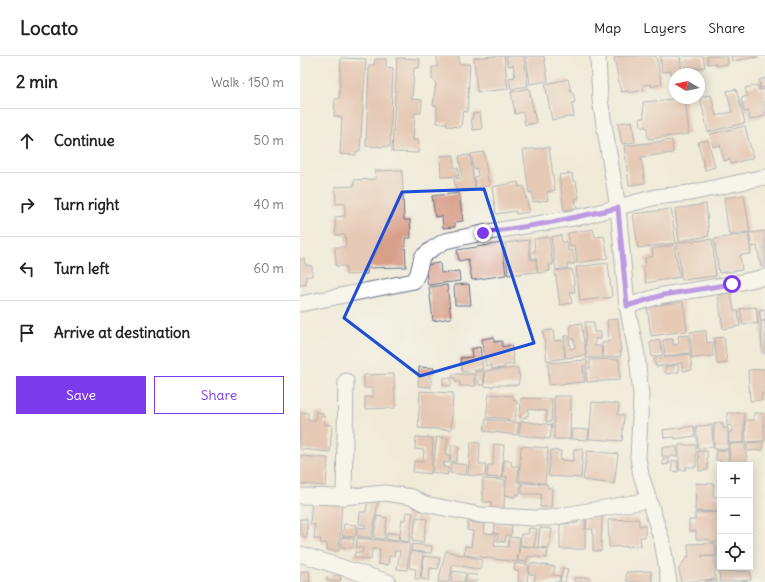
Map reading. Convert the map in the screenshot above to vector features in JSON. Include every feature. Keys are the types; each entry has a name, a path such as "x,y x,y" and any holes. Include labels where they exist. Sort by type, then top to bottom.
{"street":[{"path":"598,56 600,100 618,208 627,306 637,355 641,396 638,458 640,475 662,541 669,582"},
{"path":"300,304 414,281 422,258 432,249 445,241 555,221 618,208 656,198 765,177"},
{"path":"627,306 663,295 765,277"},
{"path":"344,497 346,381"},
{"path":"300,496 344,497 385,493 412,497 425,504 480,515 534,518 549,518 649,500"},
{"path":"300,554 388,582"}],"highlighted area":[{"path":"484,189 534,343 420,376 344,318 402,192"}],"building":[{"path":"437,56 459,56 459,64 470,64 467,112 463,111 461,127 446,126 447,123 437,123 437,106 433,105 436,83 432,79 432,67 437,67"},
{"path":"504,56 508,89 477,92 474,58"},
{"path":"506,56 524,56 528,86 511,89 509,78 515,77 513,65 508,66"},
{"path":"526,56 544,56 548,81 530,84"},
{"path":"622,56 656,56 662,84 651,87 651,84 643,85 644,90 629,93 628,91 621,92 614,58"},
{"path":"660,56 680,56 681,68 669,68 669,71 662,72"},
{"path":"683,56 703,56 705,67 685,68"},
{"path":"707,56 727,56 728,64 716,66 716,63 708,64"},
{"path":"731,56 757,56 758,57 732,61"},
{"path":"341,58 366,59 360,151 356,151 356,155 340,154 342,117 334,116 335,99 339,99"},
{"path":"397,58 420,59 419,68 414,68 412,99 422,100 421,113 415,113 413,140 419,141 418,153 392,152"},
{"path":"375,59 386,59 386,67 393,68 390,147 366,146 369,65 374,65"},
{"path":"765,78 765,87 760,88 759,80"},
{"path":"568,79 575,102 572,103 574,116 552,120 545,84"},
{"path":"757,85 759,90 765,89 765,116 750,120 748,111 744,112 741,98 748,96 745,88"},
{"path":"529,88 536,123 525,125 523,112 515,114 511,92"},
{"path":"736,89 745,123 708,132 702,104 705,104 705,96 711,95 716,116 732,112 727,91"},
{"path":"669,100 669,104 686,104 689,134 648,139 647,127 641,127 640,118 644,118 643,102"},
{"path":"480,113 482,129 473,130 471,118 473,118 472,114"},
{"path":"632,121 635,142 622,144 618,123"},
{"path":"745,126 753,158 731,164 730,159 724,161 720,145 713,147 710,134"},
{"path":"672,140 673,153 641,157 645,183 629,185 624,146"},
{"path":"708,140 715,167 705,170 698,142"},
{"path":"549,147 555,190 547,192 548,200 533,202 532,192 529,193 523,150"},
{"path":"484,152 489,186 476,188 475,177 478,176 477,168 474,169 471,154"},
{"path":"454,155 454,168 458,168 459,176 441,177 440,156"},
{"path":"470,155 475,188 456,191 454,179 462,178 459,156"},
{"path":"402,170 404,220 410,220 411,238 405,238 406,267 367,268 367,274 346,275 346,266 336,266 335,247 346,247 345,235 336,235 335,217 345,216 345,203 336,204 335,187 354,186 354,180 376,179 375,171"},
{"path":"572,173 573,181 576,181 579,198 575,199 577,208 564,210 559,175"},
{"path":"518,182 519,187 524,186 529,212 516,214 516,211 496,214 492,187"},
{"path":"459,193 463,221 455,222 455,227 443,228 442,216 435,217 432,196"},
{"path":"744,195 750,232 729,235 724,198"},
{"path":"706,204 709,236 679,241 675,209"},
{"path":"671,209 676,243 638,248 633,214"},
{"path":"593,229 595,237 604,236 608,258 577,263 575,246 570,247 568,233"},
{"path":"765,231 765,267 761,267 757,246 752,247 749,233"},
{"path":"748,234 751,254 740,255 742,270 719,273 714,239"},
{"path":"561,235 562,242 567,242 568,251 572,250 575,264 567,264 568,268 556,270 551,237"},
{"path":"549,237 553,265 549,265 550,271 538,273 536,258 532,259 531,252 535,252 534,239"},
{"path":"712,239 716,276 682,280 677,243"},
{"path":"529,240 530,260 536,260 537,272 508,275 505,243"},
{"path":"502,243 506,275 472,280 468,259 459,261 457,250"},
{"path":"674,245 680,277 646,283 643,267 646,266 645,258 653,256 652,249"},
{"path":"300,259 305,259 305,265 312,266 312,276 306,276 306,285 300,285"},
{"path":"440,263 441,273 459,271 460,281 428,285 425,265"},
{"path":"608,263 612,297 580,301 576,267"},
{"path":"572,269 575,292 570,292 572,303 560,305 555,271"},
{"path":"469,284 471,305 455,305 454,285"},
{"path":"447,285 451,318 433,321 429,287"},
{"path":"731,293 734,311 738,311 740,326 723,329 718,295"},
{"path":"683,302 687,331 651,336 647,306"},
{"path":"756,307 757,321 759,323 743,325 740,309"},
{"path":"765,309 765,320 761,321 759,310"},
{"path":"618,319 621,356 603,358 602,343 609,342 607,320"},
{"path":"761,321 765,321 765,353 762,353"},
{"path":"585,322 594,322 594,332 601,332 601,339 595,339 595,346 601,346 602,358 586,358"},
{"path":"581,323 586,355 566,358 564,336 569,336 570,349 575,348 574,339 571,339 570,325"},
{"path":"553,330 554,341 562,340 565,358 547,361 543,331"},
{"path":"706,331 707,343 712,342 713,356 692,358 690,332"},
{"path":"688,335 690,353 665,356 663,340 673,339 673,345 679,344 678,336"},
{"path":"494,337 494,342 502,341 502,347 511,345 514,364 504,365 505,368 492,369 491,365 486,366 482,339"},
{"path":"724,337 727,363 717,364 714,338"},
{"path":"660,340 663,355 652,357 650,342"},
{"path":"480,347 483,369 462,372 460,358 472,357 471,349"},
{"path":"690,354 692,370 683,371 682,363 656,367 654,359"},
{"path":"619,359 620,380 587,382 586,368 590,368 590,360"},
{"path":"587,360 587,366 583,366 585,382 549,385 548,363"},
{"path":"678,365 679,372 666,374 665,367"},
{"path":"419,367 434,368 434,374 429,374 429,378 432,378 431,387 418,386"},
{"path":"518,368 518,374 520,375 518,385 494,385 493,387 484,386 485,371"},
{"path":"765,369 765,394 761,394 762,400 750,401 748,370"},
{"path":"483,371 484,385 479,385 479,381 476,381 475,372"},
{"path":"394,374 395,408 365,409 365,397 373,397 373,388 364,388 364,375"},
{"path":"453,374 474,374 474,383 476,383 476,386 460,386 460,382 455,382 455,378 452,378"},
{"path":"443,378 451,378 451,386 443,385"},
{"path":"420,391 453,393 451,430 418,428"},
{"path":"489,394 514,396 513,400 517,401 515,420 486,417"},
{"path":"554,396 571,396 570,439 554,439"},
{"path":"521,398 552,399 551,422 546,422 547,411 528,409 528,416 525,416 525,418 520,418"},
{"path":"592,402 619,404 618,415 624,415 622,441 589,439"},
{"path":"300,412 308,413 308,420 315,420 316,412 323,413 323,417 325,417 324,424 332,425 330,452 300,449"},
{"path":"727,413 744,413 744,443 729,443 729,432 732,432 732,425 727,426"},
{"path":"754,413 763,413 765,441 746,442 745,420 754,420"},
{"path":"486,419 519,423 517,435 484,431"},
{"path":"521,421 552,425 550,439 519,435"},
{"path":"714,423 723,423 723,428 728,428 728,449 714,449"},
{"path":"712,425 713,447 698,449 696,426"},
{"path":"694,426 695,436 675,439 675,437 664,438 663,430"},
{"path":"572,429 589,430 588,440 571,439"},
{"path":"416,437 433,438 431,474 413,472 414,461 423,462 424,450 415,449"},
{"path":"437,437 448,438 445,455 450,455 449,463 444,462 443,467 449,468 447,475 432,472"},
{"path":"471,442 480,443 479,464 486,464 485,476 468,475"},
{"path":"763,442 763,450 748,451 747,443"},
{"path":"745,443 747,462 730,462 729,444"},
{"path":"494,444 504,445 502,478 487,477 488,465 493,465"},
{"path":"452,445 459,446 456,462 450,461"},
{"path":"679,445 696,445 696,467 686,467 686,470 679,470"},
{"path":"521,446 548,448 545,483 519,481"},
{"path":"662,447 677,447 677,456 662,456"},
{"path":"574,449 583,449 581,478 548,476 551,450 561,451 560,460 573,461"},
{"path":"728,450 728,462 720,462 720,460 716,460 716,451"},
{"path":"587,451 618,454 614,484 583,480"},
{"path":"698,451 707,451 708,470 699,471"},
{"path":"300,456 328,458 326,486 300,484"},
{"path":"663,458 669,458 669,464 663,465"},
{"path":"504,460 511,461 511,466 519,466 517,482 521,483 520,494 516,494 515,497 505,495 507,477 503,477"},
{"path":"672,461 678,461 678,472 672,471"},
{"path":"451,463 467,465 466,475 450,473"},
{"path":"483,479 505,480 504,510 491,510 491,502 483,502"},
{"path":"522,483 547,484 548,488 552,488 551,507 540,507 541,494 522,494"},
{"path":"696,483 714,484 713,497 717,497 717,512 695,511"},
{"path":"312,499 342,501 339,551 327,550 327,543 320,543 321,539 314,539 315,525 310,524"},
{"path":"368,500 378,501 372,538 357,536 358,527 365,528 366,525 359,524 360,512 366,512"},
{"path":"406,512 413,513 409,542 399,540 402,520 405,520"},
{"path":"717,512 717,542 696,539 696,531 689,531 689,520 695,520 695,513"},
{"path":"587,515 602,515 601,551 593,551 593,529 586,529"},
{"path":"377,516 387,518 384,539 374,538"},
{"path":"416,517 427,519 423,543 412,541"},
{"path":"578,517 585,517 585,549 560,549 560,524 578,523"},
{"path":"300,519 307,519 307,538 303,538 303,534 300,534"},
{"path":"639,519 639,526 645,525 645,537 640,537 641,546 609,547 608,520"},
{"path":"468,522 485,524 484,533 496,534 494,546 508,547 509,537 520,538 517,562 464,555 465,546 471,547 473,531 467,530"},
{"path":"495,523 512,525 511,535 506,535 505,542 497,541 498,534 494,533"},
{"path":"344,524 357,525 355,537 342,536"},
{"path":"529,528 537,529 534,547 520,545 521,534 528,534"},
{"path":"540,528 552,529 549,548 538,547"},
{"path":"387,533 399,534 398,541 386,539"},
{"path":"342,537 354,539 353,548 341,547"},
{"path":"357,538 410,543 407,570 397,569 400,551 395,551 394,556 389,556 388,565 378,564 380,549 372,549 371,560 354,557 355,552 362,553 363,548 356,547"},
{"path":"715,543 716,556 701,556 715,557 715,579 681,582 679,569 687,557 689,557 688,544"},
{"path":"412,544 432,546 431,553 411,551"},
{"path":"520,546 548,549 547,558 528,556 527,562 518,561"},
{"path":"411,551 423,553 420,579 415,579 416,569 409,568"},
{"path":"446,551 482,560 480,570 453,564 449,582 438,582"},
{"path":"424,556 440,558 438,569 430,568 429,580 421,579"},
{"path":"515,563 529,565 527,582 518,581 519,571 514,570"},
{"path":"531,563 555,567 553,575 560,576 559,582 534,582 536,575 529,574"},
{"path":"563,568 568,569 565,582 560,582"},
{"path":"717,570 731,570 731,571"},
{"path":"309,571 310,582 301,582 300,572"},
{"path":"453,571 466,573 464,582 451,582"},
{"path":"651,571 652,582 627,582 626,572"},
{"path":"750,571 751,580 720,582 719,572"},
{"path":"467,574 477,575 476,582 465,582"},
{"path":"340,575 341,580 338,582 327,581 326,577"},
{"path":"590,577 590,582 574,582 574,578"},
{"path":"717,580 718,582 705,582 705,581"}],"route":[{"path":"483,233 548,223 618,208 627,306 663,295 732,284"}]}
